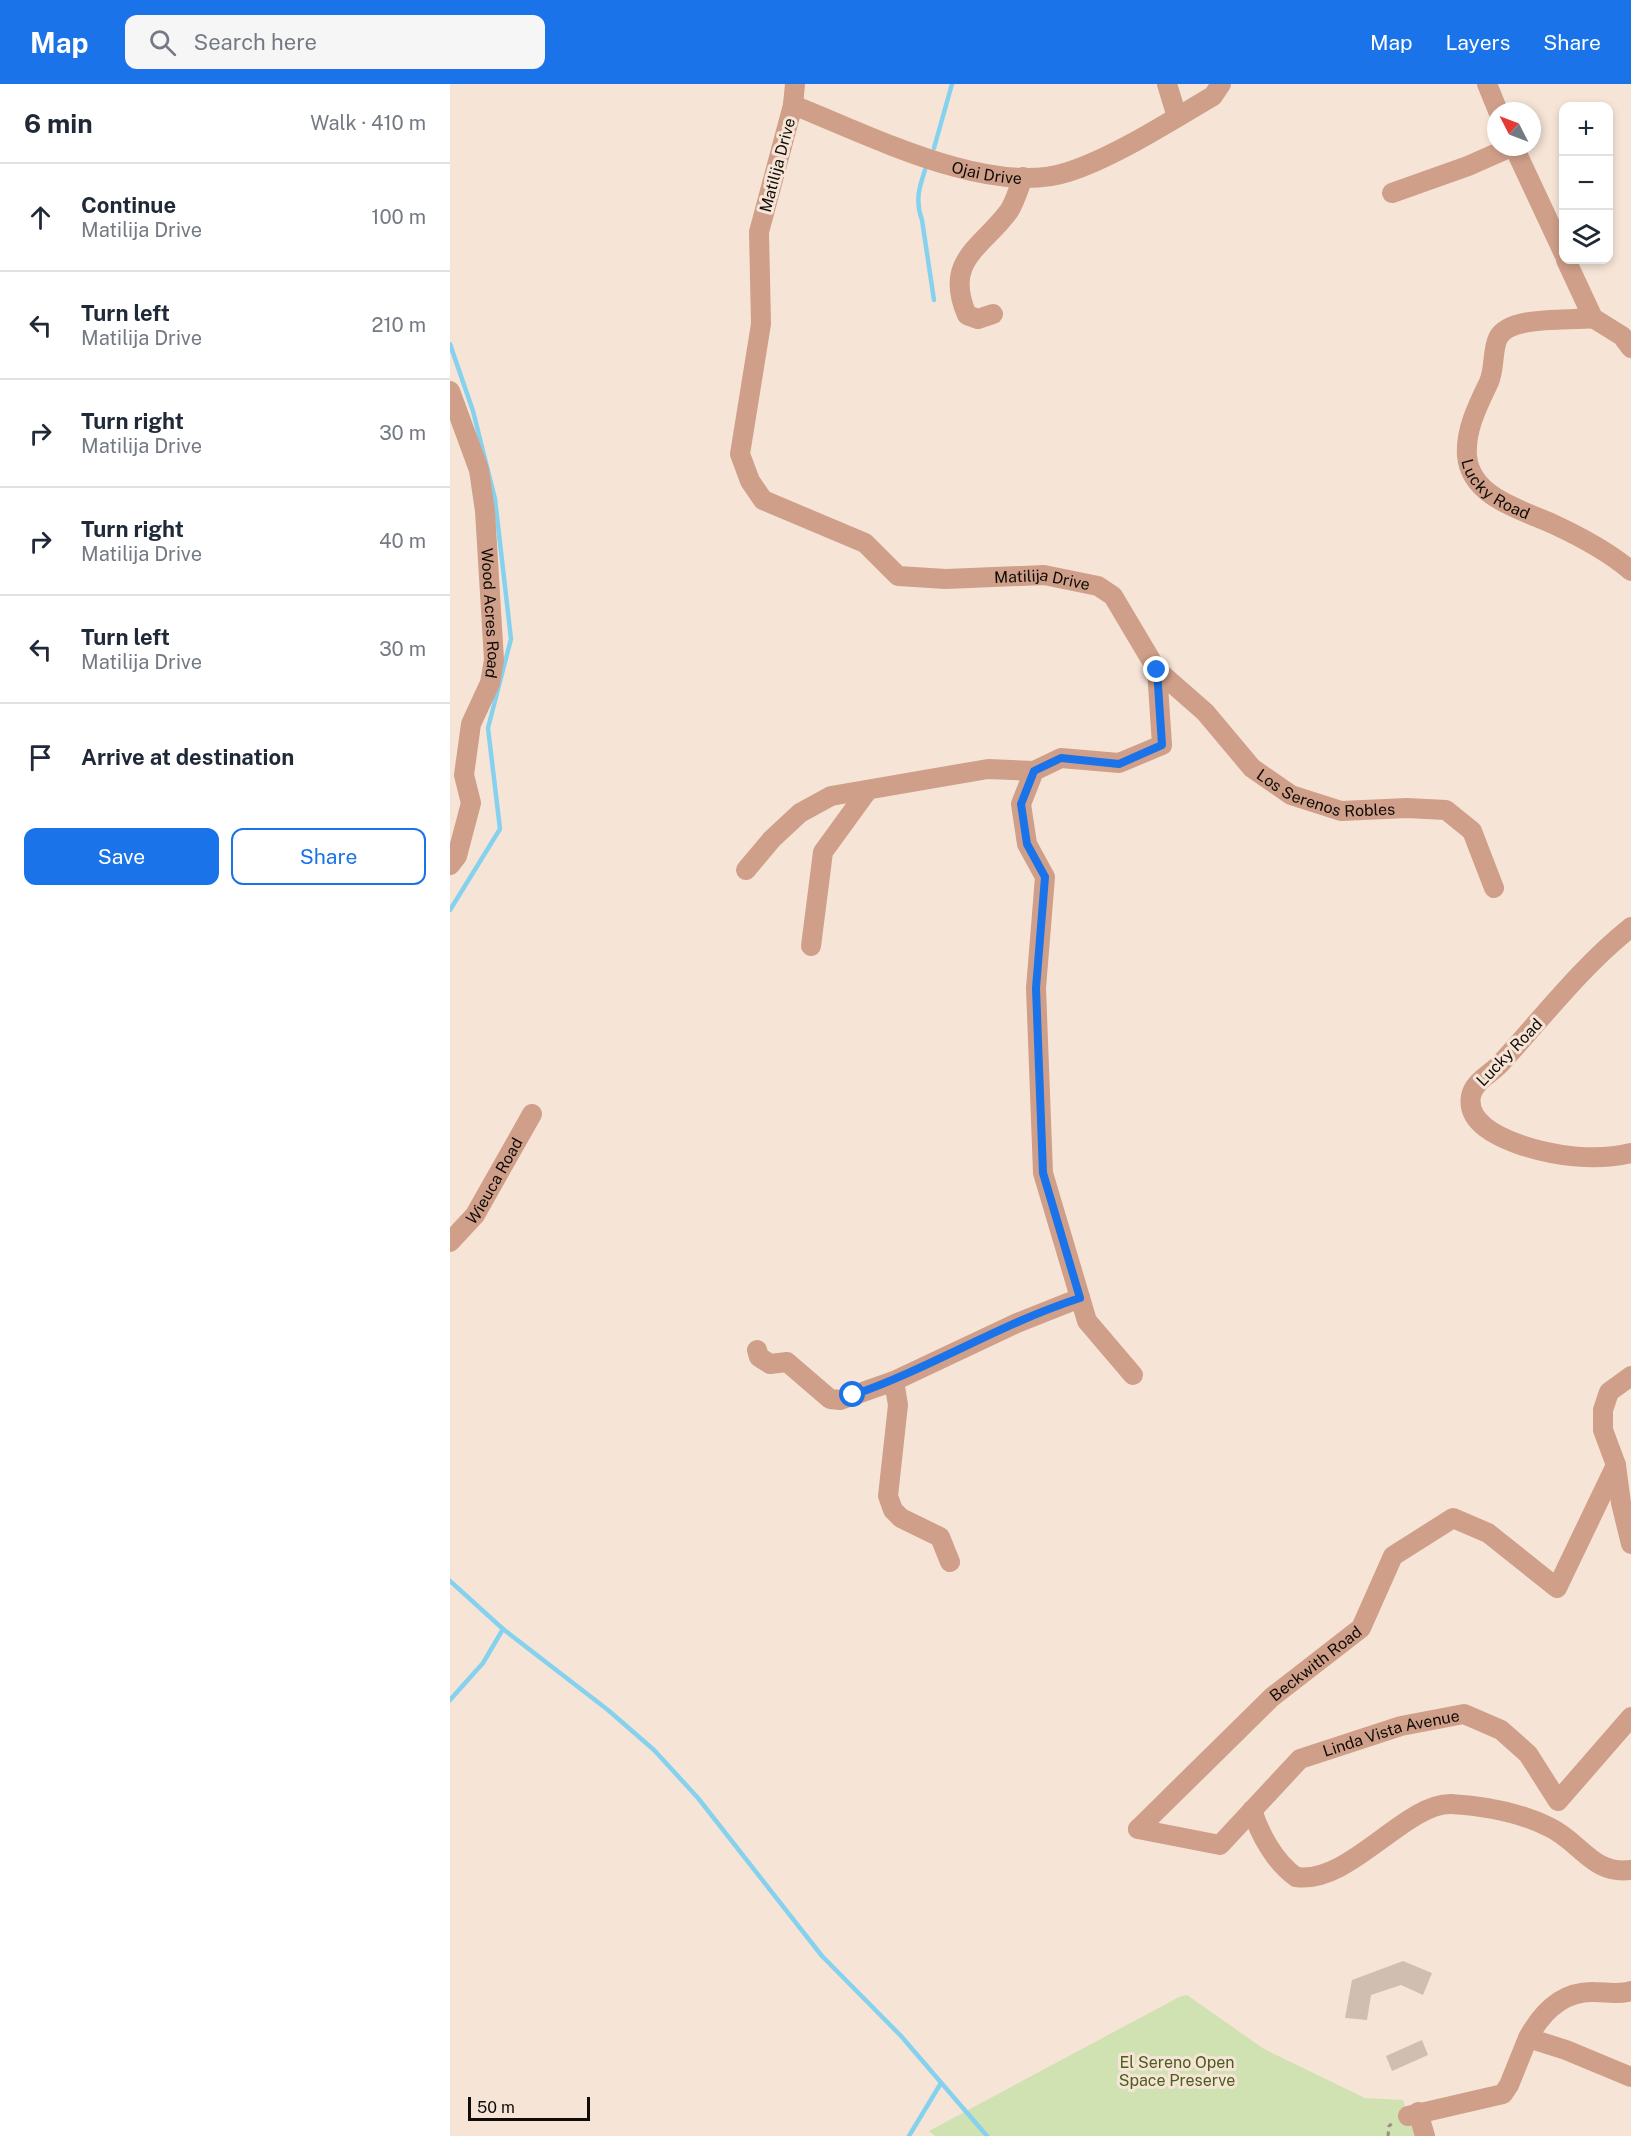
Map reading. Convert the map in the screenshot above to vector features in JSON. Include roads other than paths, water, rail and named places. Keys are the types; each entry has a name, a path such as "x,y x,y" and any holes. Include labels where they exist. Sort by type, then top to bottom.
{"street":[{"name":"Matilija Drive","path":"795,84 793,105 759,232 761,324 740,454 750,481 763,500 865,543 898,576 946,579 1044,575 1098,586 1113,596 1157,670 1162,745 1119,764 1061,758 1034,771"},
{"path":"1167,84 1177,117"},
{"name":"Ojai Drive","path":"793,105 951,167 995,177 1023,177 1067,173 1214,96 1221,84"},
{"path":"1487,84 1494,102"},
{"path":"1392,193 1489,156"},
{"path":"1516,156 1559,246"},
{"path":"993,314 978,319 967,315 961,295 964,264 977,243 1010,210 1023,177"},
{"path":"1568,264 1593,318 1622,336 1631,348"},
{"name":"Lucky Road","path":"1593,318 1513,324 1499,336 1490,380 1476,408 1467,457 1483,487 1510,508 1551,523 1594,544 1631,571"},
{"name":"Wood Acres Road","path":"450,391 479,470 485,511 494,660 490,683 471,724 464,775 471,803 457,856 450,865"},
{"name":"Los Serenos Robles","path":"1157,670 1205,712 1252,768 1291,795 1341,811 1407,808 1446,810 1472,831 1494,888"},
{"path":"746,870 800,813 831,796 988,769 1034,771 1021,804 1027,844 1045,877 1036,988 1043,1173 1087,1321 1133,1375"},
{"path":"811,946 823,852 868,790"},
{"name":"Lucky Road","path":"1631,927 1583,972 1496,1069 1476,1084 1471,1097 1477,1120 1495,1136 1527,1147 1580,1156 1618,1156 1631,1153"},
{"name":"Wieuca Road","path":"450,1242 475,1215 532,1114"},
{"path":"757,1350 759,1357 770,1364 787,1362 830,1399 840,1400 894,1381 1017,1323 1080,1298"},
{"path":"1631,1376 1609,1392 1603,1410 1603,1430 1616,1465 1621,1503 1631,1544"},
{"path":"894,1381 898,1405 888,1496 893,1510 901,1518 940,1537 950,1562"},
{"name":"Beckwith Road","path":"1220,1845 1138,1829 1272,1697 1361,1628 1394,1556 1453,1518 1488,1533 1557,1588 1616,1465"},
{"name":"Linda Vista Avenue","path":"1220,1845 1300,1759 1401,1726 1464,1714 1501,1730 1528,1754 1558,1801 1631,1717"},
{"path":"1252,1810 1259,1832 1296,1877 1316,1876 1352,1860 1434,1805 1452,1804 1522,1815 1552,1828 1605,1870 1616,1872 1631,1870"},
{"path":"1425,2136 1413,2114 1503,2094 1538,2019 1552,2005 1567,1997 1590,1991 1624,1994 1631,1991"},
{"path":"1528,2038 1566,2050 1631,2077"}],"waterway":[{"path":"934,148 952,84"},
{"path":"925,170 918,201 934,300"},
{"path":"450,344 473,411 495,499 511,639 488,728 500,829 450,910"},
{"path":"450,1581 503,1629 608,1710 654,1750 698,1798 822,1956 901,2036 987,2136"},
{"path":"450,1700 483,1663 503,1629"},
{"path":"909,2136 941,2083"}],"park label":[{"name":"El Sereno Open Space Preserve","path":"1177,2071"}]}
